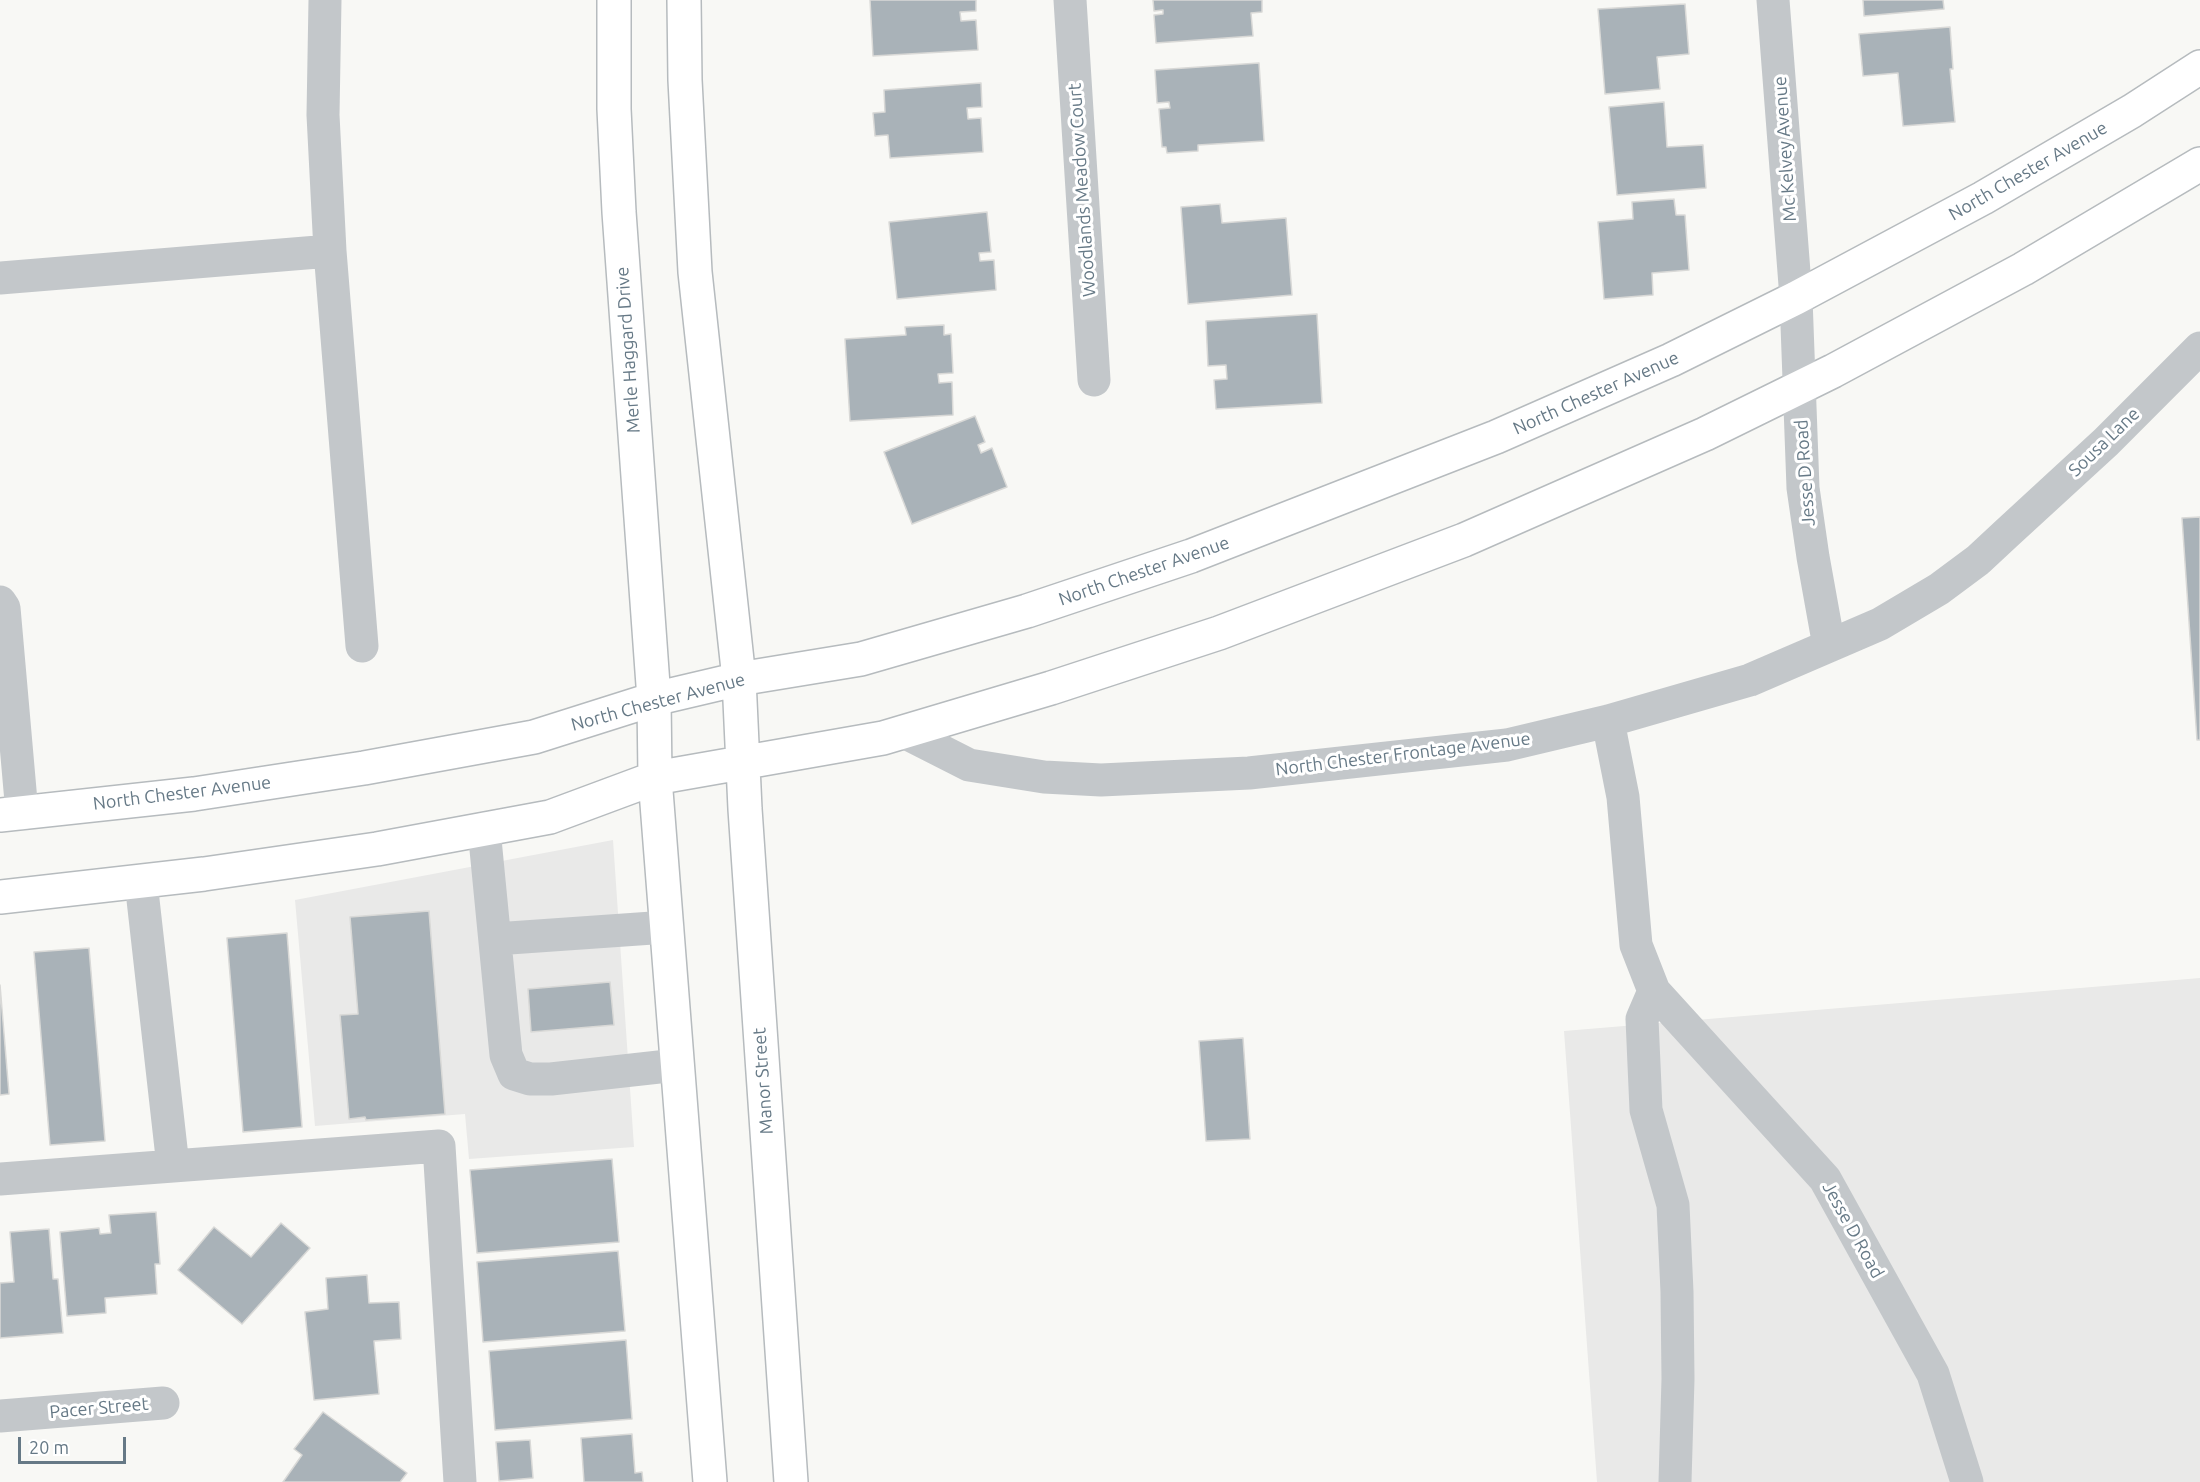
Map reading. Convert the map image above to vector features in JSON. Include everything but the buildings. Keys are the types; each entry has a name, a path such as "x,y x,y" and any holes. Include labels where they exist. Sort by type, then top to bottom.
{"main road":[{"name":"Merle Haggard Drive","path":"614,0 614,109 619,213 654,699"},
{"path":"684,0 685,80 695,272 740,679"},
{"name":"North Chester Avenue","path":"11,814 194,794 375,766 534,737 654,699 740,679 861,659 1027,611 1191,556 1496,437 1671,360 1796,298 1983,198 2132,111 2200,67"},
{"path":"0,897 141,882 366,850 550,817 656,778 883,738 1051,688 1218,633 1464,540 1705,434 2023,269 2200,164"},
{"name":"Manor Street","path":"740,679 745,809 791,1482"},
{"path":"654,699 656,778 710,1482"}],"street":[{"path":"325,0 323,115 330,251 362,646"},
{"name":"Woodlands Meadow Court","path":"1070,0 1094,380"},
{"name":"Mc Kelvey Avenue","path":"1773,0 1796,298"},
{"path":"0,278 330,251"},
{"name":"Jesse D Road","path":"1796,298 1803,488 1829,646"},
{"name":"Sousa Lane","path":"2007,533 2106,442 2200,348"},
{"name":"North Chester Frontage Avenue","path":"904,732 969,765 1044,777 1101,780 1249,772 1411,757 1507,745 1608,721 1750,680 1880,624 1939,589 1978,560 2007,533"},
{"path":"0,602 4,608 11,814"},
{"name":"Jesse D Road","path":"1608,721 1623,797 1636,945 1654,991 1825,1179 1933,1374 1967,1482"},
{"path":"484,829 506,1055 514,1074 530,1079 551,1078 677,1065"},
{"path":"141,882 173,1166"},
{"path":"495,939 667,927"},
{"path":"1654,991 1642,1020 1646,1110 1673,1204 1678,1358 1675,1482"},
{"path":"0,1179 438,1146 460,1482"},
{"name":"Pacer Street","path":"0,1416 163,1403"}],"shaded area":[{"path":"613,840 634,1147 469,1159 465,1114 315,1126 295,900"},
{"path":"2200,978 2200,1482 1597,1482 1564,1031"}]}
